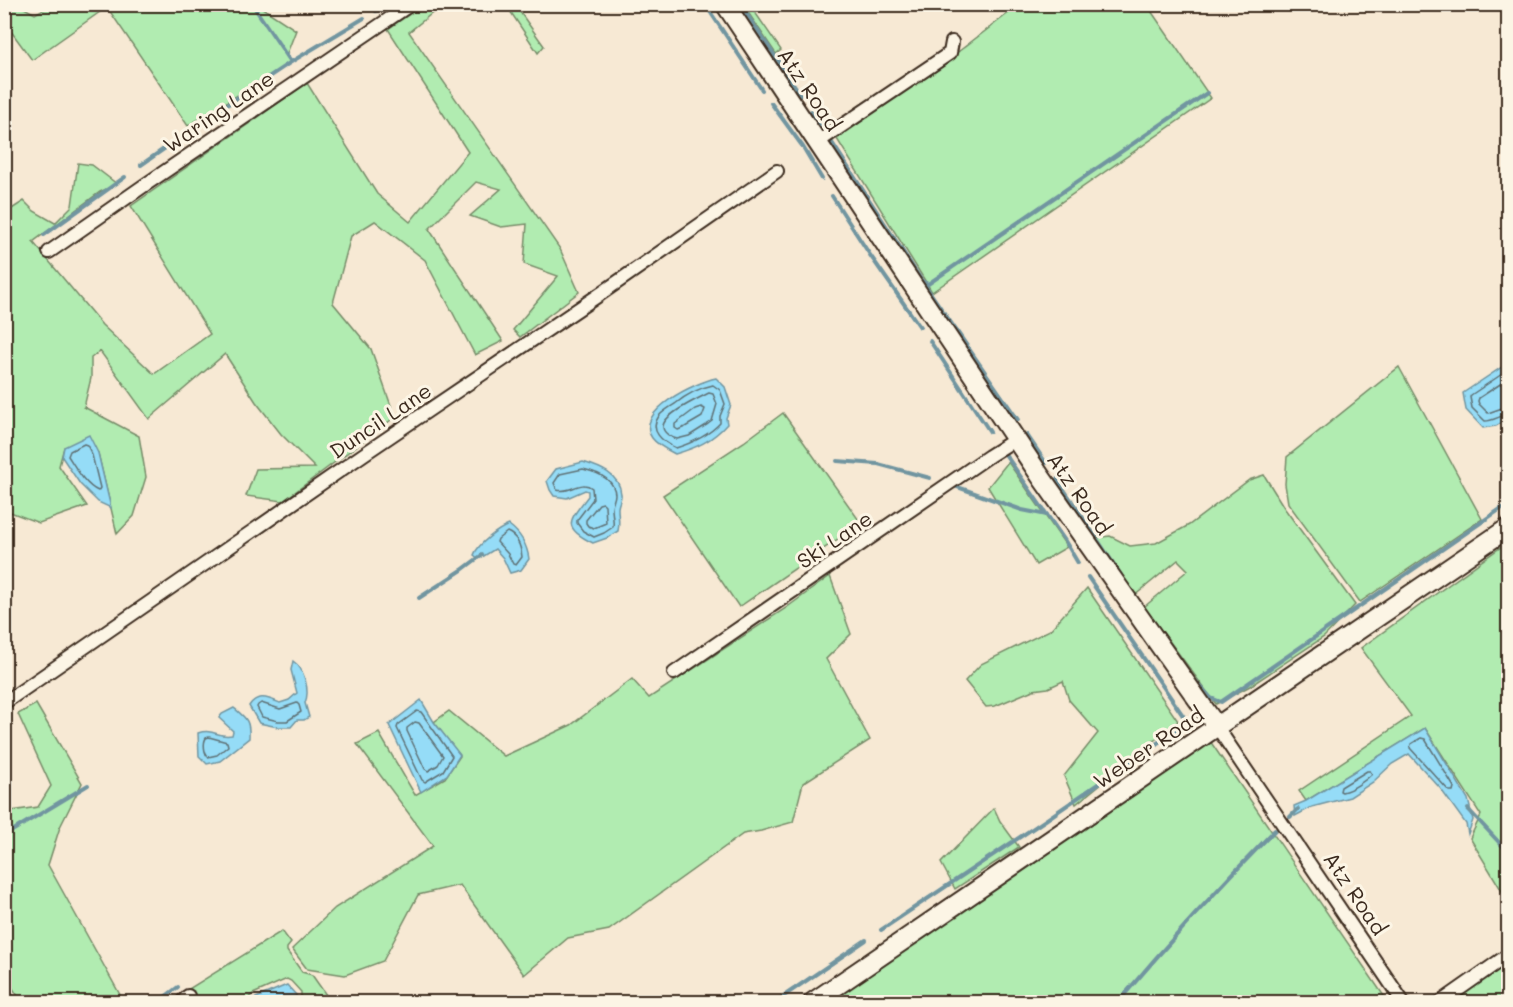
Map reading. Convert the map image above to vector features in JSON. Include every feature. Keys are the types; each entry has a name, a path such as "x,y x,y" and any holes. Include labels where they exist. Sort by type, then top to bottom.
{"street":[{"name":"Waring Lane","path":"49,252 411,4"},
{"name":"Atz Road","path":"725,4 1016,439 1217,727 1404,1002"},
{"path":"818,142 950,53 952,42"},
{"name":"Duncil Lane","path":"4,703 777,171"},
{"name":"Ski Lane","path":"674,672 1016,439"},
{"name":"Weber Road","path":"813,1002 1509,528"},
{"path":"1441,1002 1509,955"}],"green space":[{"path":"5,5 19,5 35,14 51,5 258,5 296,30 286,56 291,62 188,126 107,7 32,60 5,23"},
{"path":"423,5 441,6 409,32 560,249 579,292 520,337 513,330 558,276 524,264 527,224 501,227 470,216 501,189 476,182 429,229 503,341 475,355 425,260 375,221 351,236 333,303 371,349 395,417 283,501 246,496 256,469 315,468 281,434 256,402 225,354 149,419 100,351 91,358 91,378 84,407 139,436 146,477 134,516 117,534 98,453 64,447 59,466 87,506 39,523 5,510 4,214 24,201 34,211 55,223 72,206 78,163 92,165 117,184 100,192 33,242 102,325 154,374 210,334 131,206 307,83 377,194 410,222 468,152 388,29"},
{"path":"506,5 515,5 544,46 538,53"},
{"path":"743,5 750,5 781,50 776,54"},
{"path":"1013,5 1147,5 1211,98 932,292 837,139 954,55 1015,8"},
{"path":"1399,367 1482,519 1360,602 1288,503 1285,484 1287,457"},
{"path":"783,413 861,523 739,607 663,495 744,442"},
{"path":"1008,462 1067,547 1036,565 988,487"},
{"path":"1264,475 1285,509 1355,605 1324,637 1250,686 1216,704 1144,607 1188,570 1178,560 1128,601 1085,539 1110,536 1130,546 1156,543 1189,525 1249,480"},
{"path":"1508,542 1508,901 1470,838 1481,815 1425,728 1306,801 1299,791 1411,716 1361,648"},
{"path":"830,576 851,634 826,659 870,740 803,783 793,822 743,834 609,930 568,938 524,975 460,885 418,895 383,961 345,975 307,969 292,949 335,908 433,846 357,744 379,733 415,795 445,778 460,756 434,722 449,711 504,756 571,725 632,679 649,698 786,608"},
{"path":"1087,588 1178,721 1076,804 1064,776 1098,733 1069,700 1063,681 1048,688 1033,690 995,706 986,707 965,681 981,664 1050,630"},
{"path":"36,704 82,783 60,827 48,865 124,1002 22,1002 5,977 5,812 38,807 51,786 18,714"},
{"path":"1210,741 1388,1002 827,1002"},
{"path":"994,808 1000,821 1019,847 955,889 941,863"},
{"path":"282,931 291,943 287,951 302,972 312,975 331,1002 301,1002 301,992 287,979 253,994 244,1002 172,1002 171,1000"},
{"path":"1508,946 1508,1002 1435,1002"}],"water":[{"path":"1508,363 1508,419 1496,426 1483,428 1466,410 1463,393"},
{"path":"716,378 725,387 731,405 726,418 727,424 703,443 675,454 654,441 649,428 651,418 659,408 695,385"},
{"path":"89,435 98,453 111,508 98,502 80,484 62,457 64,447"},
{"path":"583,462 613,476 620,487 621,494 618,508 618,531 593,543 576,532 571,522 588,496 588,491 585,490 567,498 554,496 547,481 556,469"},
{"path":"509,525 523,540 529,559 521,570 510,573 503,558 495,549 479,559 474,555 489,537"},
{"path":"293,661 301,669 305,680 307,692 305,703 309,717 297,720 291,727 259,723 249,706 252,702 263,698 280,703 289,700 297,693 291,670"},
{"path":"421,700 434,722 460,755 447,775 421,792 389,725"},
{"path":"234,708 247,721 249,738 220,761 207,764 199,756 198,733 232,735 233,731 219,718"},
{"path":"1425,728 1468,799 1473,820 1468,834 1466,824 1440,788 1409,754 1392,764 1373,782 1350,797 1312,807 1295,816 1294,806 1306,801"},
{"path":"287,985 296,995 296,1002 251,1002 256,998"}],"waterway":[{"path":"252,4 291,62"},
{"path":"376,11 386,4"},
{"path":"705,4 762,90"},
{"path":"740,4 801,95"},
{"path":"141,165 291,62 364,18"},
{"path":"922,281 928,284 1207,93"},
{"path":"771,103 803,147 822,179"},
{"path":"811,111 822,126"},
{"path":"831,141 922,281 1018,420"},
{"path":"44,235 125,177"},
{"path":"832,196 920,327"},
{"path":"930,341 990,432"},
{"path":"1027,435 1046,463"},
{"path":"1003,451 1078,563"},
{"path":"837,461 878,464 930,478"},
{"path":"1057,479 1121,575"},
{"path":"952,485 1022,510 1047,515"},
{"path":"1194,679 1211,698 1221,702 1502,508"},
{"path":"419,598 482,555"},
{"path":"881,930 1172,733 1186,720 1088,577"},
{"path":"4,834 88,785"},
{"path":"1290,817 1298,809"},
{"path":"1468,809 1508,852"},
{"path":"1118,1002 1234,872 1275,830"},
{"path":"775,1002 866,940"},
{"path":"158,1002 178,987"}]}
